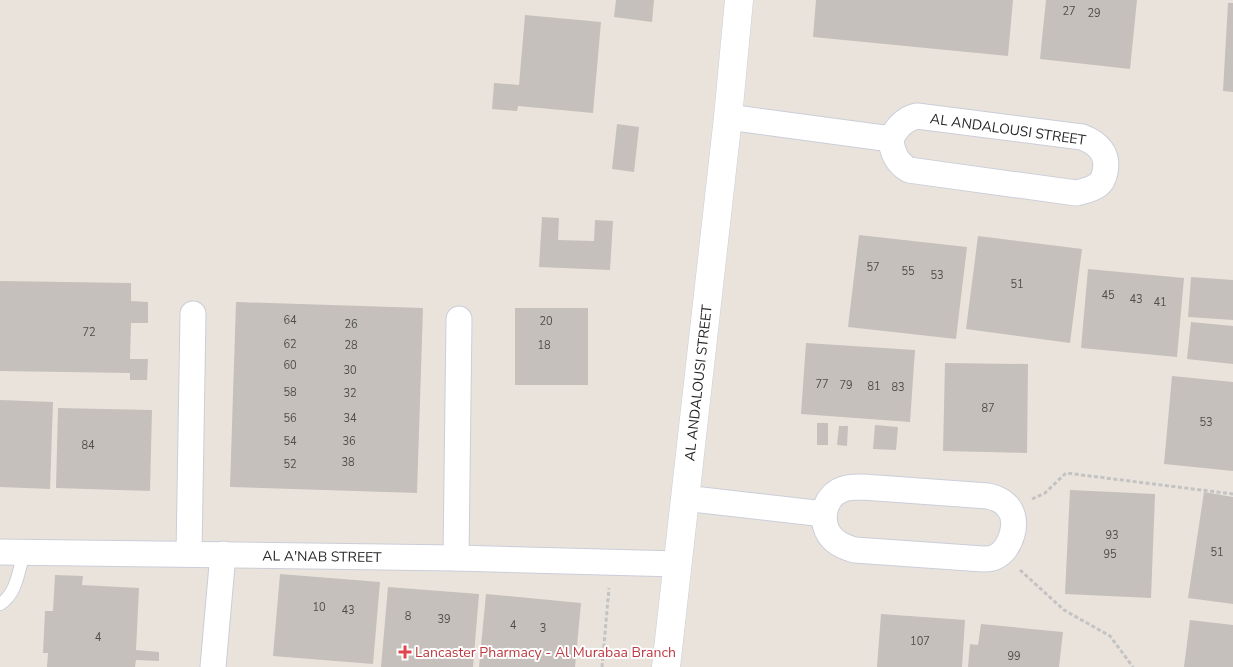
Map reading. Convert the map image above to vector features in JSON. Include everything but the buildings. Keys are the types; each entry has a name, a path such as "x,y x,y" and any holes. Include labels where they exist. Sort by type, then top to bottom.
{"street":[{"name":"AL ANDALOUSI STREET","path":"666,667 728,117 739,0"},
{"path":"728,117 891,139"},
{"name":"AL ANDALOUSI STREET","path":"925,117 955,120 1082,137 1092,141 1100,148 1105,156 1106,167 1104,177 1099,184 1088,190 1076,193 944,176 915,172 902,166 894,153 891,139 898,127 910,118 925,117"},
{"path":"189,554 193,314"},
{"path":"456,558 458,319"},
{"path":"863,487 988,496 999,499 1009,508 1013,521 1009,544 995,558 983,559 855,550 842,546 833,539 827,531 824,514 829,500 835,493 847,488 863,487"},
{"path":"684,498 824,514"},
{"name":"AL A'NAB STREET","path":"12,552 456,558 677,564"},
{"path":"213,667 223,554"}],"lane":[{"path":"0,604 10,595 12,590 12,552"}],"path":[{"path":"1009,508 1045,493 1066,473 1233,494"},
{"path":"1001,553 1064,610 1110,636 1133,667"},
{"path":"602,667 611,562"}],"place":[{"name":"Lancaster Pharmacy - Al Murabaa Branch","path":"405,652"}]}
